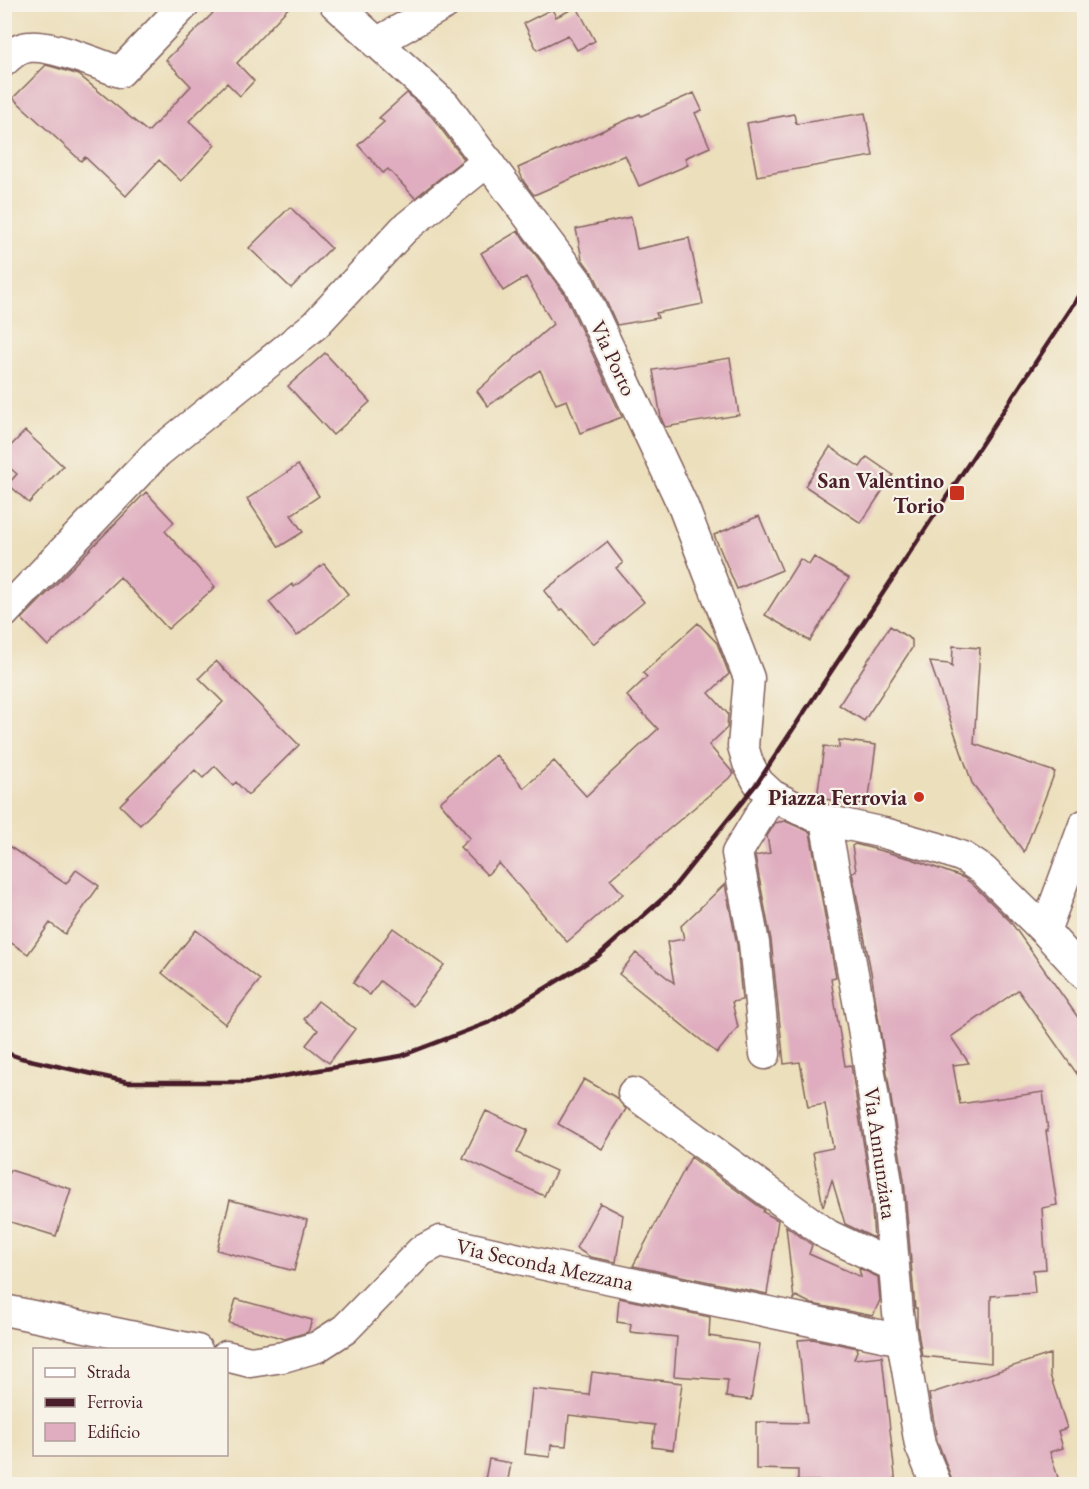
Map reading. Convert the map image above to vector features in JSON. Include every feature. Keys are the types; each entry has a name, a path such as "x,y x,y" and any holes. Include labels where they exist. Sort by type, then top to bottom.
{"street":[{"path":"4,61 15,51 42,46 120,72 185,4"},
{"name":"Via Porto","path":"335,4 445,105 579,284 683,507 748,678 743,747 748,763 765,788"},
{"path":"375,43 445,4"},
{"path":"4,613 158,453 315,325 404,229 488,161"},
{"path":"765,1054 754,943 737,853 765,788 805,812 825,820 895,836 963,857 983,870 1045,931 1084,974"},
{"name":"Via Annunziata","path":"825,820 867,1050 887,1183 902,1340 920,1445 936,1485"},
{"path":"1045,931 1084,825"},
{"path":"633,1093 828,1235 894,1266"},
{"name":"Via Seconda Mezzana","path":"228,1356 250,1362 283,1357 317,1347 345,1329 422,1251 440,1241 902,1340"},
{"path":"4,1310 187,1348"}],"building":[{"path":"222,4 292,4 237,63 254,81 240,96 227,83 189,121 215,145 181,181 159,160 126,196 85,157 81,161 13,98 46,65 79,75 148,132 191,86 166,60"},
{"path":"577,7 595,41 577,50 568,35 537,50 524,23 552,9 556,17"},
{"path":"407,93 432,117 464,159 415,198 388,169 383,173 358,145 384,122 379,118"},
{"path":"694,93 702,110 695,113 710,147 685,158 688,165 639,186 625,155 534,195 524,182 518,168 640,114 641,116"},
{"path":"865,113 873,156 757,176 747,123 794,114 796,124"},
{"path":"290,207 331,248 291,288 249,248"},
{"path":"631,217 637,249 689,238 703,304 656,313 658,318 617,325 595,277 582,259 576,229"},
{"path":"518,231 564,293 622,417 580,433 567,400 556,404 540,370 488,406 477,391 553,324 526,277 503,291 481,253"},
{"path":"325,353 370,402 333,435 288,386"},
{"path":"730,358 739,415 665,427 661,418 653,370"},
{"path":"25,431 63,466 29,503 8,484 17,474 4,463 4,453"},
{"path":"830,447 860,467 867,457 893,475 861,523 805,486"},
{"path":"298,465 319,496 291,515 303,532 279,547 247,499"},
{"path":"146,492 174,522 165,531 215,587 168,629 120,577 48,646 22,619"},
{"path":"759,516 782,570 737,589 714,535"},
{"path":"607,542 623,563 616,568 644,602 593,644 563,609 560,611 544,591"},
{"path":"814,557 849,578 810,641 765,615 800,559 809,565"},
{"path":"324,564 348,594 297,636 269,602 292,584 294,587"},
{"path":"698,623 717,643 729,674 709,693 728,714 727,728 709,745 734,774 610,879 623,894 567,942 499,863 487,875 460,847 470,838 440,802 496,755 524,788 554,761 586,796 658,729 627,696 647,677 643,673"},
{"path":"890,626 912,640 912,648 864,721 839,705"},
{"path":"953,646 980,648 974,744 1055,772 1024,852 972,783 930,662 949,664 952,667"},
{"path":"216,661 299,745 248,795 236,782 233,785 215,766 203,778 195,770 140,825 120,805 223,702 199,678"},
{"path":"839,740 876,745 868,805 817,798 824,746 839,748"},
{"path":"785,821 810,832 836,978 831,979 845,1066 851,1065 870,1185 874,1238 845,1224 832,1180 823,1207 813,1152 833,1148 825,1104 808,1107 800,1062 784,1064 771,940 755,856 770,853 767,836 775,823"},
{"path":"4,843 66,884 76,870 99,886 65,934 50,923 28,954 4,938"},
{"path":"855,844 912,859 964,878 972,884 1010,921 1084,1026 1084,1084 1018,990 951,1037 969,1063 953,1065 960,1104 1043,1092 1048,1131 1046,1131 1057,1205 1042,1208 1046,1269 1033,1270 1035,1293 991,1296 991,1363 922,1356 917,1308 915,1308 904,1180 871,972 852,872 856,871 852,846"},
{"path":"725,884 737,945 742,1000 732,1002 738,1027 717,1053 619,974 636,953 674,983 667,942 684,939 681,926"},
{"path":"393,928 444,965 413,1006 380,981 370,995 353,983"},
{"path":"196,930 260,980 225,1024 162,973"},
{"path":"318,1001 355,1029 329,1063 306,1045 318,1030 304,1019"},
{"path":"584,1079 617,1098 626,1109 602,1149 558,1124"},
{"path":"486,1111 528,1130 517,1153 556,1171 544,1196 463,1158"},
{"path":"691,1157 764,1210 763,1212 778,1220 767,1294 633,1266"},
{"path":"10,1170 71,1189 56,1236 4,1220 4,1188"},
{"path":"230,1200 307,1220 294,1271 217,1250"},
{"path":"600,1203 623,1215 616,1262 590,1257 576,1248"},
{"path":"786,1226 812,1245 809,1254 861,1277 859,1268 878,1277 880,1300 873,1316 812,1304 796,1296 794,1300"},
{"path":"619,1298 710,1317 709,1336 760,1344 751,1400 726,1397 728,1380 674,1376 677,1337 630,1332 631,1324 617,1322"},
{"path":"236,1299 312,1320 308,1332 285,1339 229,1323"},
{"path":"813,1339 858,1348 854,1359 882,1356 896,1485 827,1485 827,1481 798,1481 798,1470 756,1469 756,1422 807,1423 798,1340"},
{"path":"1050,1354 1050,1375 1067,1428 1058,1431 1063,1448 1050,1452 1059,1481 1048,1485 954,1485 937,1440 929,1394"},
{"path":"592,1372 682,1383 673,1450 652,1447 655,1425 569,1415 566,1446 551,1445 550,1457 525,1454 532,1389 589,1395"},
{"path":"489,1459 511,1463 507,1485 484,1485"}],"railway":[{"path":"4,1052 21,1058 128,1082 249,1082 401,1056 490,1022 598,956 669,893 758,782 1084,289"}],"place":[{"name":"San Valentino Torio","path":"957,493"},
{"name":"Piazza Ferrovia","path":"919,797"}]}
